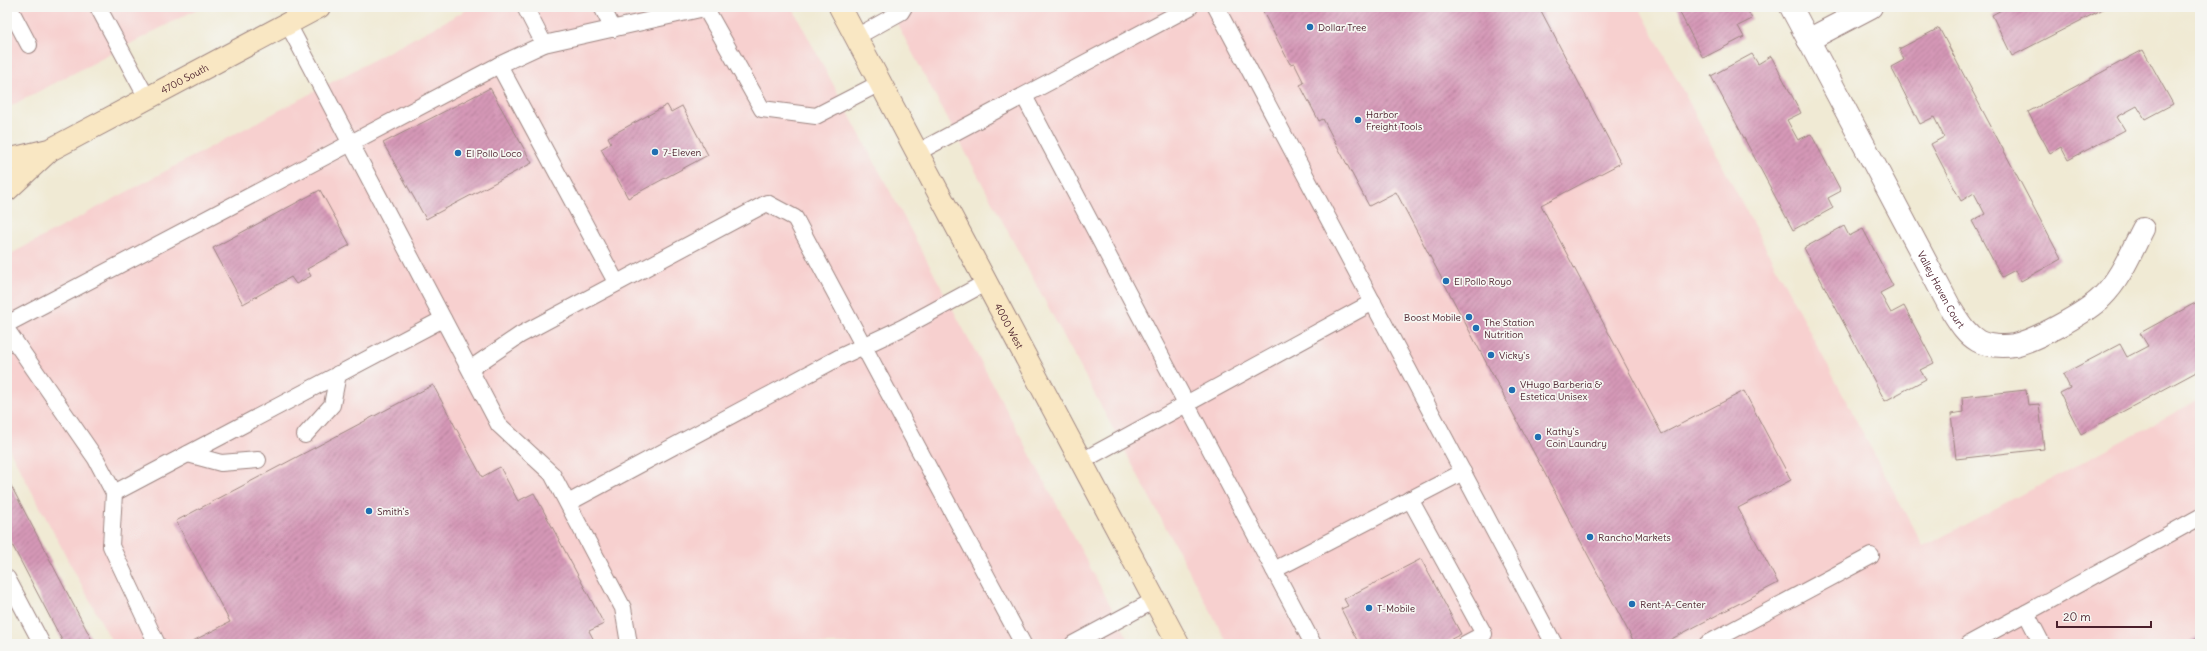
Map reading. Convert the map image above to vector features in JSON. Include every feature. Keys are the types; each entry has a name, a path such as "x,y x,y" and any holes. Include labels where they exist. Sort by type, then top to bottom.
{"street":[{"name":"4700 South","path":"7,190 50,150 319,7"},
{"name":"4000 West","path":"840,7 918,152 985,283 1178,644"},
{"name":"Valley Haven Court","path":"1791,7 1952,311 1969,334 1979,342 2002,346 2024,342 2086,310 2102,298 2114,284 2143,229"},
{"path":"1808,40 1871,7"},
{"name":"4700 South","path":"7,160 50,150"}],"lane":[{"path":"9,7 29,45"},
{"path":"525,7 544,44"},
{"path":"602,7 614,29"},
{"path":"856,37 901,12 904,7"},
{"path":"918,152 1190,7"},
{"path":"1216,7 1554,644"},
{"path":"102,8 147,98"},
{"path":"7,324 499,65 544,44 707,8 762,109 816,116 880,82"},
{"path":"288,24 352,142 499,425 552,474 568,503 623,608 629,644"},
{"path":"499,65 616,282"},
{"path":"1024,96 1313,644"},
{"path":"470,369 520,335 616,282 767,203 795,218 1023,644"},
{"path":"568,503 985,283"},
{"path":"1080,462 1373,302"},
{"path":"114,493 443,319"},
{"path":"7,330 96,459 114,493 111,546 157,644"},
{"path":"305,435 332,405 338,374"},
{"path":"188,454 221,463 258,460"},
{"path":"1274,570 1463,472"},
{"path":"1410,499 1484,634 1465,644"},
{"path":"1969,644 2200,517"},
{"path":"1707,644 1871,556"},
{"path":"7,578 42,644"},
{"path":"1073,644 1155,600"},
{"path":"2026,613 2042,644"}],"shaded area":[{"path":"7,7 201,7 7,108"},
{"path":"472,7 792,7 1131,644 113,644 7,445 7,256"},
{"path":"888,7 1639,7 1923,547 2200,399 2200,644 1228,644"}],"building":[{"path":"1264,7 1539,7 1621,163 1541,205 1662,434 1744,391 1791,480 1738,508 1778,583 1662,644 1635,644 1396,192 1369,206 1323,119 1319,121 1300,85 1304,83 1294,63 1290,64 1263,12 1266,10"},
{"path":"1677,7 1746,7 1752,19 1738,26 1744,37 1703,58"},
{"path":"2001,7 2107,7 2012,56 1992,15 2003,9"},
{"path":"1939,28 2061,259 2021,281 2015,270 2002,277 1972,221 1985,214 1974,193 1961,201 1931,144 1944,137 1934,117 1920,124 1891,67 1904,60 1899,49"},
{"path":"2143,50 2173,104 2145,119 2137,106 2117,117 2125,130 2068,160 2061,147 2050,153 2028,112"},
{"path":"1752,54 1758,64 1771,56 1801,113 1787,120 1798,140 1811,134 1841,191 1828,198 1833,208 1793,230 1711,76"},
{"name":"El Pollo Loco","path":"490,88 532,163 426,219 383,143"},
{"name":"7-Eleven","path":"667,105 671,112 682,106 708,155 628,198 601,149 611,143 608,137"},
{"path":"320,190 350,245 307,269 311,276 296,284 291,277 243,304 213,248"},
{"path":"1844,226 1849,236 1863,229 1893,286 1880,293 1891,313 1904,306 1934,363 1920,370 1926,379 1885,401 1804,248"},
{"path":"2197,302 2200,307 2200,370 2081,434 2060,393 2070,388 2063,374 2120,344 2127,357 2148,346 2140,333"},
{"name":"Smith's","path":"433,385 482,477 500,467 518,501 534,493 604,624 589,631 596,644 192,644 191,642 230,622 176,521"},
{"path":"2026,390 2028,405 2039,404 2044,449 1956,459 1951,414 1963,412 1962,397"},
{"path":"7,478 94,644 64,644 7,535"},
{"path":"1421,559 1461,634 1442,644 1359,644 1341,609 1348,606 1344,599"},
{"path":"2200,636 2200,644 2185,644"}],"place":[{"name":"Dollar Tree","path":"1310,27"},
{"name":"Harbor Freight Tools","path":"1358,120"},
{"name":"7-Eleven","path":"655,152"},
{"name":"El Pollo Loco","path":"458,153"},
{"name":"El Pollo Royo","path":"1446,281"},
{"name":"Boost Mobile","path":"1469,317"},
{"name":"The Station Nutrition","path":"1476,328"},
{"name":"Vicky's","path":"1491,355"},
{"name":"VHugo Barberia & Estetica Unisex","path":"1512,390"},
{"name":"Kathy's Coin Laundry","path":"1538,437"},
{"name":"Smith's","path":"369,511"},
{"name":"Rancho Markets","path":"1590,537"},
{"name":"Rent-A-Center","path":"1632,604"},
{"name":"T-Mobile","path":"1369,608"}]}
